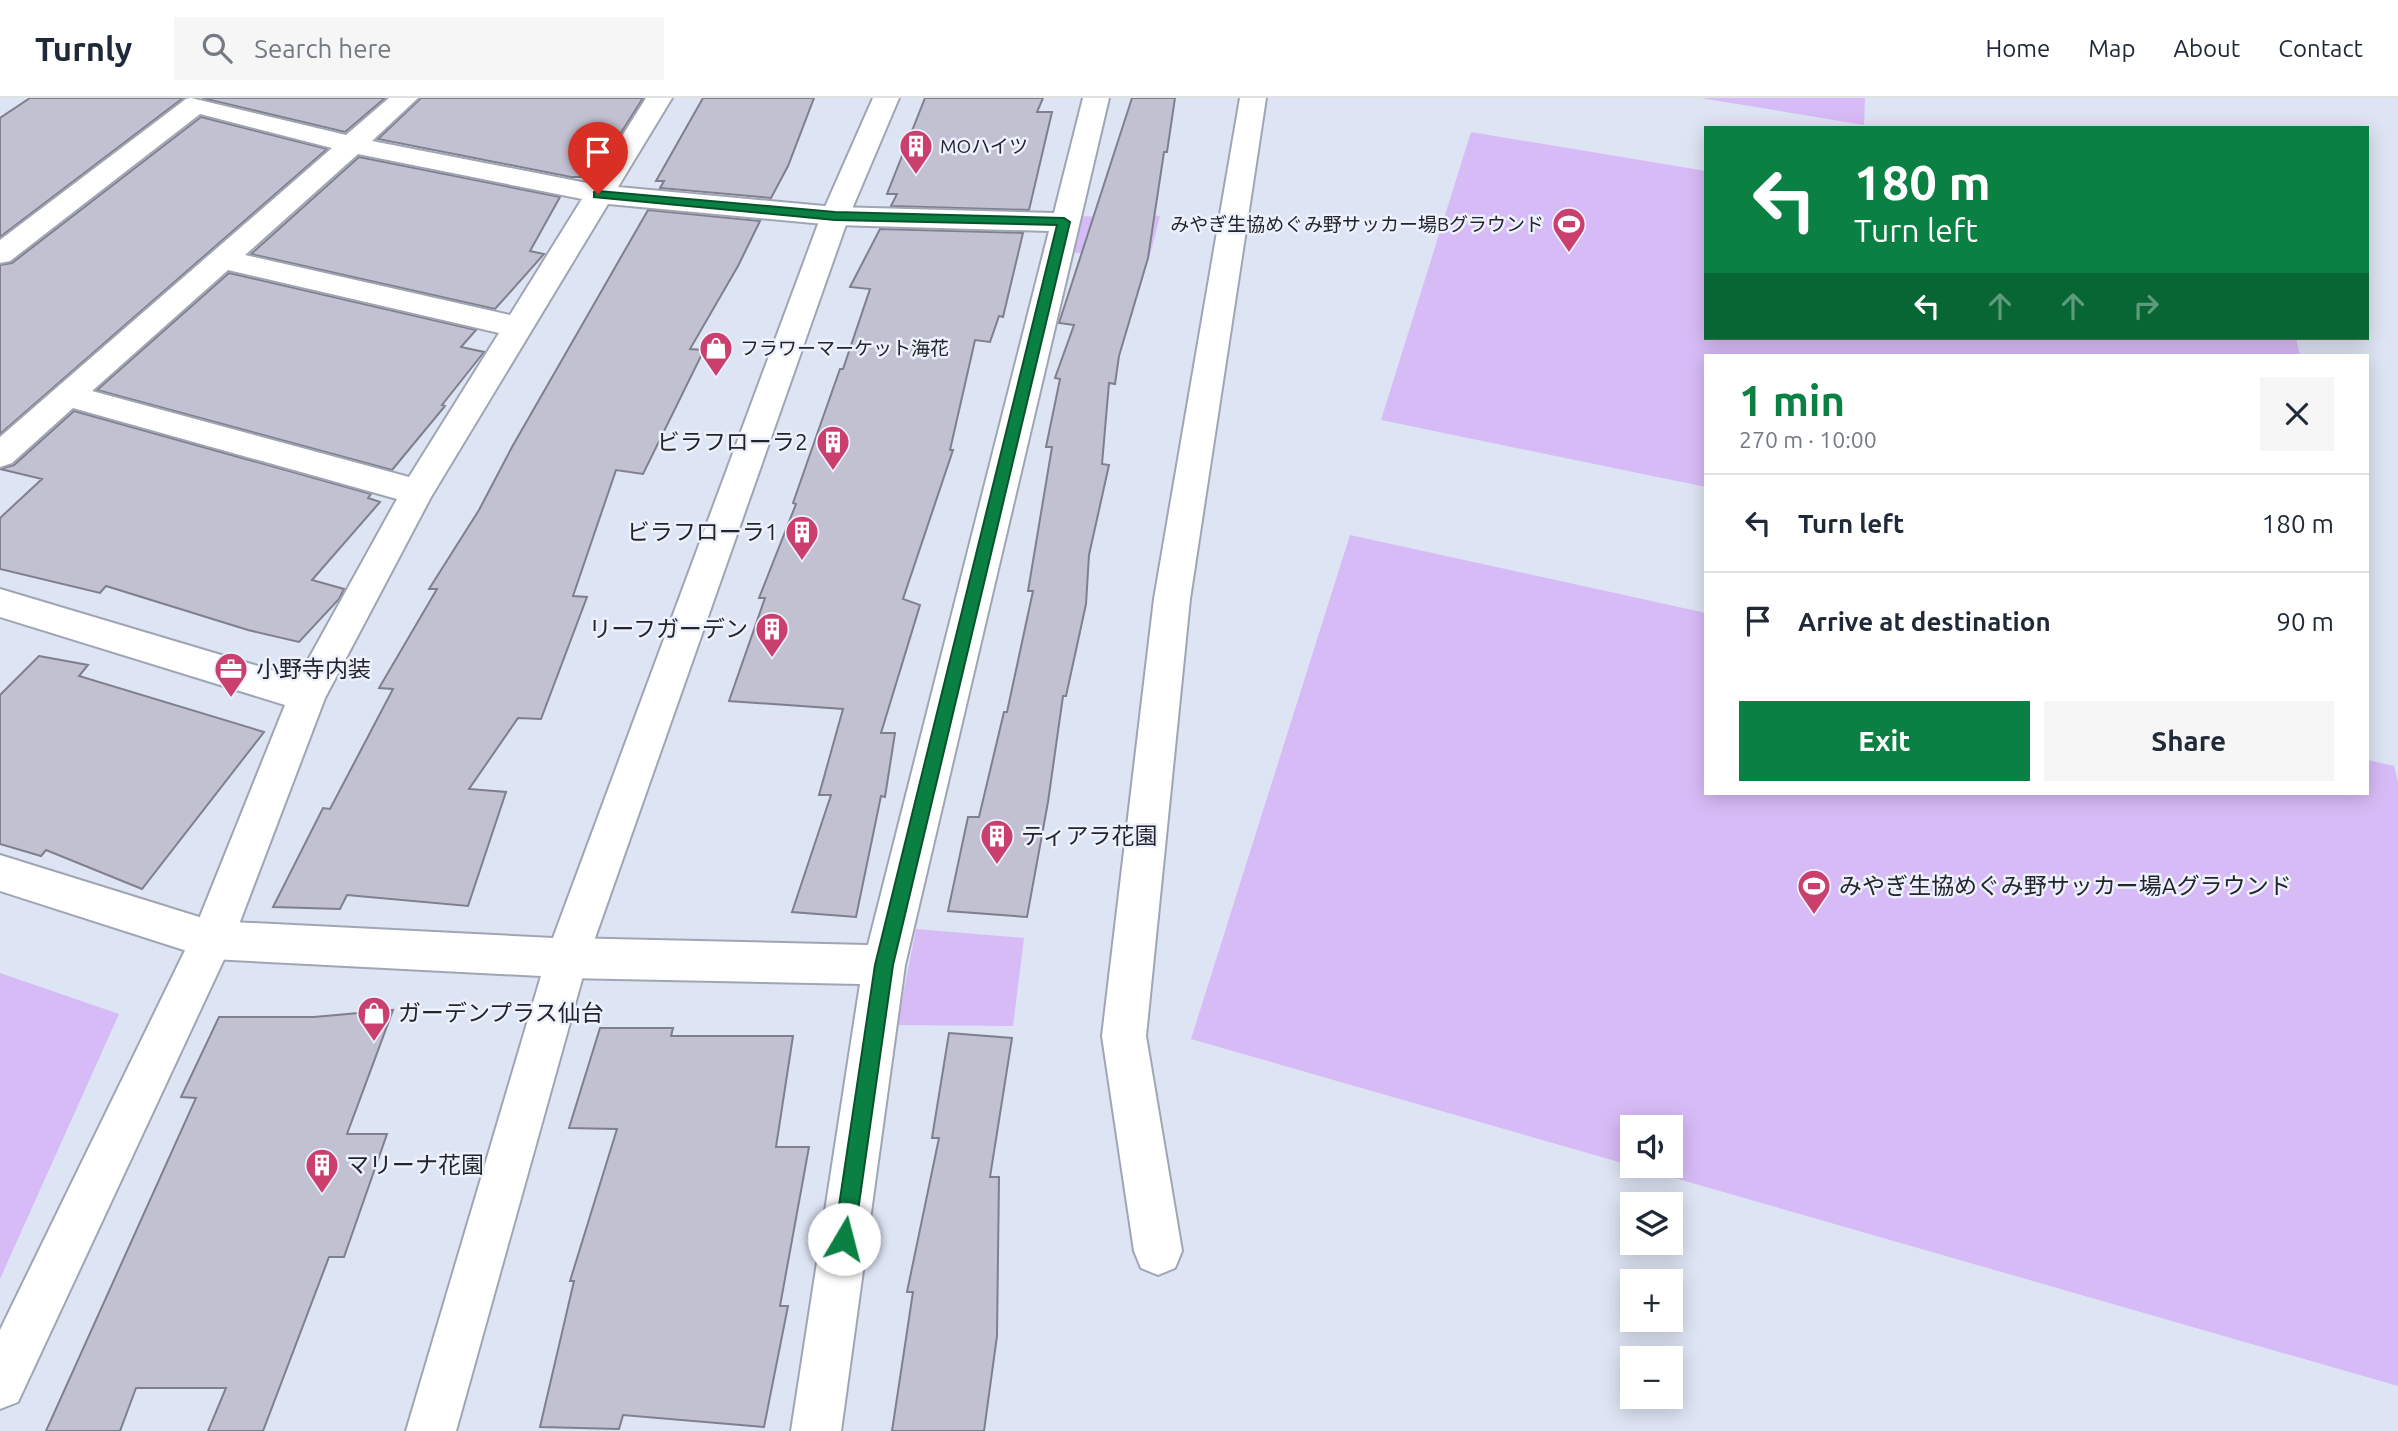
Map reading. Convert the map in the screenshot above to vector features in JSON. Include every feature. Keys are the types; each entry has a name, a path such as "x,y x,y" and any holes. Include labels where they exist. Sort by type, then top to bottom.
{"street":[{"path":"0,455 405,98"},
{"path":"0,1384 212,940 307,696 417,492 659,98"},
{"path":"430,1431 568,958 835,216 886,98"},
{"path":"816,1431 884,965 1096,98"},
{"path":"1158,1251 1124,1036 1172,599 1253,98"},
{"path":"0,254 199,102 352,145 598,194 835,216 1064,222"},
{"path":"222,259 519,327"},
{"path":"68,396 417,492"},
{"path":"0,603 307,696"},
{"path":"0,873 212,940 568,958 884,965"}],"shaded area":[{"path":"1701,98 1865,98 1864,125"},
{"name":"みやぎ生協めぐみ野サッカー場Bグラウンド","path":"1471,132 1704,171 1704,340 2296,340 2300,354 1704,354 1704,487 1381,420"},
{"path":"1113,211 1160,216 1149,259 1068,252 1077,216 1109,217"},
{"name":"みやぎ生協めぐみ野サッカー場Aグラウンド","path":"1350,535 1704,613 1704,795 2369,795 2369,760 2394,766 2398,782 2398,1386 1674,1178 1683,1178 1683,1115 1620,1115 1620,1162 1191,1039"},
{"path":"916,929 1024,938 1013,1026 897,1025"},
{"path":"0,973 119,1014 0,1279"}],"building":[{"path":"30,98 183,98 0,237 0,118"},
{"path":"202,98 385,98 345,132"},
{"path":"421,98 643,98 593,177 571,177 378,139"},
{"path":"703,98 814,98 788,166 771,198 660,188 664,181 656,181"},
{"path":"925,98 1043,98 1037,112 1052,112 1029,210 891,206 897,194 887,194"},
{"path":"1132,98 1175,98 1148,258 1119,356 1115,384 1109,383 1102,464 1109,465 1089,555 1086,604 1066,696 1063,696 1048,802 1027,917 948,911 968,817 979,817 1004,712 1007,712 1033,591 1028,591 1052,447 1046,447 1060,379 1055,378 1074,325 1059,323"},
{"path":"201,117 327,149 0,434 0,265 12,263"},
{"path":"359,157 560,197 530,251 544,254 495,309 251,254"},
{"path":"648,210 760,221 738,266 690,349 704,350 643,474 616,470 573,596 587,597 541,719 518,718 469,789 506,792 468,906 347,895 340,909 273,907 323,808 330,809 393,689 379,688 437,589 429,589 479,510 512,447"},
{"path":"880,229 1023,233 1003,317 999,316 990,342 975,340 950,450 953,450 903,599 920,605 881,733 895,733 885,797 881,796 856,917 792,912 831,795 819,795 843,709 729,701 765,598 759,598 796,504 793,503 870,289 850,287"},
{"path":"229,273 476,330 461,347 484,352 442,405 445,406 392,470 97,390"},
{"path":"74,411 371,494 368,498 380,502 312,580 344,589 339,599 299,642 248,630 106,586 100,593 0,569 0,518 42,479 0,469 14,465"},
{"path":"39,656 88,665 79,676 264,732 142,889 46,850 41,856 0,844 0,695"},
{"path":"393,1010 347,1134 387,1134 344,1257 329,1257 263,1431 208,1431 226,1388 136,1388 120,1431 46,1431 196,1098 181,1097 219,1017 314,1017"},
{"path":"600,1028 673,1028 671,1036 793,1036 776,1147 809,1147 780,1306 788,1306 764,1427 623,1415 619,1429 540,1427 574,1281 570,1281 617,1129 569,1128"},
{"path":"949,1033 1012,1038 990,1177 999,1177 997,1336 984,1431 892,1431 913,1292 907,1292 939,1138 932,1138"}],"place":[{"name":"MOハイツ","path":"916,176"},
{"name":"みやぎ生協めぐみ野サッカー場Bグラウンド","path":"1569,254"},
{"name":"フラワーマーケット海花","path":"716,378"},
{"name":"ビラフローラ2","path":"833,472"},
{"name":"ビラフローラ1","path":"802,562"},
{"name":"リーフガーデン","path":"772,659"},
{"name":"小野寺内装","path":"231,699"},
{"name":"ティアラ花園","path":"997,866"},
{"name":"みやぎ生協めぐみ野サッカー場Aグラウンド","path":"1814,916"},
{"name":"ガーデンプラス仙台","path":"374,1043"},
{"name":"マリーナ花園","path":"322,1195"}],"route":[{"path":"598,194 835,216 1064,222 884,965 844,1239"}]}
